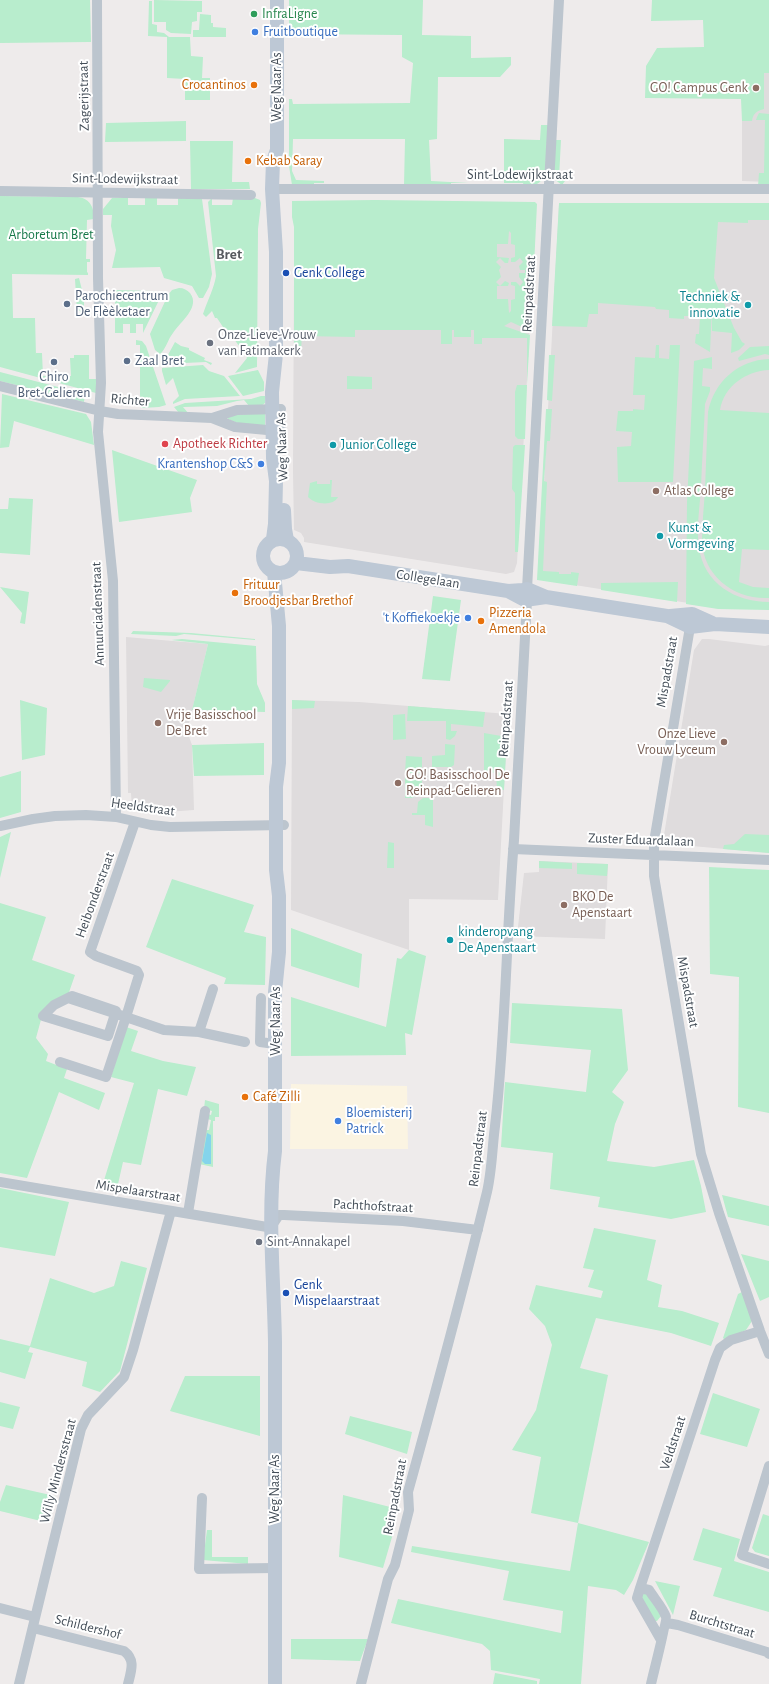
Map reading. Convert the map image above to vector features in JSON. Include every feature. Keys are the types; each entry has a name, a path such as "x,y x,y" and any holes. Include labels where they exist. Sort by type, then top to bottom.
{"main road":[{"name":"Weg Naar As","path":"277,0 277,150 273,161 276,189 274,229 276,236 276,354 281,387 277,410 275,524 273,539 263,550 263,557 265,564 289,564"},
{"name":"Weg Naar As","path":"275,1684 275,1293 271,1252 271,1227 272,1174 275,1151 275,992 279,952 279,892 284,870 280,825 284,786 279,763 279,626 286,576 293,544 288,540 284,524 277,428"},
{"path":"273,539 280,538 288,540"},
{"name":"Collegelaan","path":"289,564 330,567 348,566 508,591 527,597 546,597 691,621 769,627"},
{"name":"Weg Naar As","path":"275,1151 279,1175 280,1253 275,1293"}],"street":[{"name":"Zagerijstraat","path":"97,0 100,411"},
{"name":"Reinpadstraat","path":"361,1684 388,1579 395,1564 409,1510 408,1492 478,1230 486,1196 498,1102 559,0"},
{"name":"Sint-Lodewijkstraat","path":"276,189 769,189"},
{"name":"Sint-Lodewijkstraat","path":"0,191 250,195"},
{"name":"Richter","path":"0,386 100,411 132,416 212,418 237,410 277,410"},
{"name":"Annunciadenstraat","path":"100,411 98,432 113,581 116,817"},
{"name":"Richter","path":"212,418 235,427 267,430 277,428"},
{"name":"Mispadstraat","path":"691,621 686,642 653,854 654,876 701,1154 719,1213 769,1354"},
{"name":"Heeldstraat","path":"0,826 55,816 86,815 116,817 135,822 170,827 280,825"},
{"name":"Heibonderstraat","path":"126,1017 138,975 137,971 96,956 90,952 135,822"},
{"name":"Zuster Eduardalaan","path":"513,849 769,860"},
{"path":"199,1032 213,989"},
{"path":"72,996 116,1011 115,1013 108,1036 43,1016 54,1005 72,996"},
{"path":"261,998 260,1042 275,1044"},
{"path":"71,999 164,1030 199,1032 245,1042"},
{"path":"50,1015 120,1037"},
{"path":"60,1062 106,1077 126,1017"},
{"path":"188,1213 205,1111"},
{"name":"Mispelaarstraat","path":"0,1182 271,1227"},
{"name":"Willy Mindersstraat","path":"19,1684 81,1429 88,1415 124,1377 133,1350 171,1210"},
{"path":"271,1227 279,1215"},
{"name":"Pachthofstraat","path":"279,1215 403,1221 478,1230"},
{"name":"Veldstraat","path":"661,1640 637,1598 640,1588 714,1360 720,1348 731,1340 760,1331"},
{"path":"769,1466 742,1555 769,1564"},
{"path":"202,1498 199,1569 275,1568"},
{"path":"640,1588 649,1590 666,1617 667,1623 661,1640 651,1684"},
{"path":"0,1608 35,1616"},
{"name":"Burchtstraat","path":"667,1623 767,1652 769,1654"},
{"name":"Schildershof","path":"33,1628 124,1651 129,1654 132,1660 128,1684"}],"shaded area":[{"name":"GO! Campus Genk","path":"769,0 769,182 742,181 742,99"},
{"name":"Atlas College","path":"559,205 769,210 769,608 723,608 562,583 539,576"},
{"path":"536,213 517,563 514,572 506,574 304,542 304,538 301,533 294,530 294,275"},
{"name":"Vrije Basisschool De Bret","path":"126,637 208,644 187,731 192,745 194,810 153,813 132,808 131,793 128,793"},
{"name":"Onze Lieve Vrouw Lyceum","path":"702,639 765,646 769,645 769,853 670,844 664,835 694,650"},
{"name":"GO! Basisschool De Reinpad-Gelieren","path":"292,700 359,702 508,714 498,900 409,899 409,950 291,910"},
{"name":"BKO De Apenstaart","path":"539,861 608,864 605,939 517,936 524,873 539,872"},
{"path":"291,1084 407,1086 408,1149 290,1149"}],"green space":[{"path":"0,0 90,0 91,42 0,43"},
{"path":"154,0 202,1 202,12 197,12 197,21 192,22 191,34 171,33 166,30 166,22 154,22"},
{"path":"289,0 423,0 422,35 471,36 471,58 511,57 511,65 500,77 438,77 437,139 429,140 431,181 469,183 451,183 451,186 404,186 405,139 293,139 292,171 296,180 324,181 324,183 314,183 314,186 292,185 289,166 289,99 292,99 293,104 410,103 413,63 402,57 402,35 289,34"},
{"path":"652,0 769,0 769,73 764,73 764,109 753,116 752,121 742,121 741,99 645,98 646,66 657,48 704,47 703,20 651,21"},
{"path":"149,1 152,1 152,24 157,25 157,32 164,33 169,37 190,37 191,56 203,57 202,78 210,78 210,100 185,100 185,79 167,78 167,37 148,36"},
{"path":"200,14 211,15 211,23 213,23 213,27 226,28 226,37 193,37 193,30 199,30"},
{"path":"759,113 769,114 769,186 758,186 759,173 764,173 765,120 756,120"},
{"path":"186,121 186,141 105,142 106,123"},
{"path":"541,125 548,125 545,176 539,183 533,185 524,186 523,183 504,183 504,139 540,140"},
{"path":"555,140 561,140 559,178 565,181 562,185 554,179 553,174"},
{"path":"190,141 233,141 232,182 249,182 250,189 191,189"},
{"name":"Arboretum Bret","path":"0,196 78,197 86,200 91,205 94,219 87,220 86,259 90,259 90,262 87,262 88,275 12,274 13,318 35,318 36,356 36,353 42,353 43,376 71,376 70,358 74,358 74,355 89,355 89,379 96,379 96,393 0,367"},
{"path":"112,198 128,198 128,205 145,205 145,198 157,198 157,205 178,205 178,198 202,199 212,274 209,287 203,298 199,298 192,286 164,278 160,267 112,268 116,250 111,226 112,215 103,215 103,209"},
{"path":"212,198 212,205 232,205 233,198 255,198 260,200 261,203 258,229 257,367 235,373 247,358 241,346 239,346 229,332 227,333 217,318 215,318 212,311 206,317 203,314 214,286 216,276 208,202"},
{"path":"375,200 535,202 537,204 531,329 511,322 504,326 530,335 527,384 527,338 482,338 482,344 474,344 474,330 471,330 471,337 454,337 454,330 452,330 452,344 441,344 441,330 355,330 355,337 302,336 301,349 294,350 294,227 292,217 292,201","holes":["509,231 511,233 511,244 515,245 515,257 511,258 511,262 515,262 520,258 523,262 519,266 520,270 525,270 525,273 519,273 519,277 523,282 520,286 516,282 511,282 511,285 515,286 515,299 511,300 511,311 509,313 508,299 497,299 497,286 500,286 496,282 501,277 499,270 501,267 496,262 500,258 505,263 508,263 509,258 497,257 497,244 508,244"]},
{"path":"559,203 769,203 769,220 748,220 748,223 718,222 714,278 734,328 742,342 745,344 739,350 731,353 732,333 712,331 712,307 710,352 695,343 696,334 699,334 700,316 684,316 684,319 669,318 669,310 656,309 655,307 598,303 598,314 589,314 587,327 552,326"},
{"path":"79,278 84,298 84,307 88,311 85,314 77,311 75,279"},
{"path":"505,281 509,283 508,286 500,286"},
{"path":"179,288 185,289 190,293 193,298 193,304 188,314 171,335 160,354 155,350 150,334 168,295 172,290"},
{"path":"115,290 152,291 161,293 161,296 143,333 143,324 136,324 136,333 130,333 130,324 123,324 123,333 115,333"},
{"path":"136,340 142,341 146,346 166,405 142,408 140,395 140,345 136,345"},
{"path":"175,342 181,346 189,348 189,350 205,358 204,360 212,363 211,365 206,362 163,364"},
{"path":"656,345 659,345 659,358 669,359 670,345 680,345 673,482 618,482 617,447 631,446 632,432 616,431 618,411 633,411 633,409 644,410 645,395 633,395 635,357 655,358"},
{"path":"769,346 769,355 765,354 739,361 738,358 750,347"},
{"path":"549,355 555,355 552,401 547,400"},
{"path":"712,357 712,369 703,368 702,386 710,387 710,391 705,404 698,525 699,548 707,571 723,588 744,598 769,602 769,610 718,609 686,604 687,502 694,361"},
{"path":"769,359 769,370 752,373 737,381 731,387 722,401 720,410 769,413 769,550 742,549 739,582 753,587 769,588 769,598 756,598 733,590 723,583 708,565 704,554 702,541 708,412 716,391 729,375 747,363"},
{"path":"203,365 209,371 224,376 240,396 185,399 173,404 179,396 173,378 166,385 162,368"},
{"path":"258,370 264,382 264,391 243,396 228,376"},
{"path":"0,372 85,394 84,402 0,381"},
{"path":"347,376 372,377 372,389 347,389"},
{"path":"517,385 527,385 525,439 518,439 515,436 515,392"},
{"path":"2,394 86,414 91,422 94,445 14,421 9,447 0,448"},
{"path":"265,396 265,403 261,406 250,407 244,400 217,406 183,407 189,414 179,413 174,407 185,403 251,399"},
{"path":"546,409 552,409 550,441 547,441 544,481 547,482 543,571 559,572 559,574 571,574 571,572 579,573 577,586 537,580"},
{"path":"265,413 265,425 245,426 228,419 228,417 233,415"},
{"path":"515,445 525,445 518,552 515,552 515,493 512,489 513,447"},
{"path":"112,450 197,480 190,498 192,512 119,522"},
{"path":"330,480 332,480 331,497 338,497 336,500 328,503 319,503 308,497 310,483 317,481 317,484 330,484"},
{"path":"9,498 33,499 30,555 0,553 0,509 8,509"},
{"path":"678,582 677,602 601,590 601,583"},
{"path":"0,587 29,592 25,624 20,623 22,613"},
{"path":"433,596 461,600 450,681 422,679"},
{"path":"133,631 191,633 255,640 184,634 176,636 131,634"},
{"path":"182,639 256,646 257,684 265,703 265,712 192,710 208,644 171,640"},
{"path":"144,678 170,681 161,692 143,687"},
{"path":"20,700 47,708 45,755 22,760"},
{"path":"292,700 315,701 314,708 292,709"},
{"path":"408,706 485,712 483,727 451,724 451,731 457,731 455,736 450,740 446,739 446,721 407,721"},
{"path":"405,714 406,739 393,740 393,715"},
{"path":"484,733 507,737 504,790 497,790 496,773 484,772"},
{"path":"264,743 264,775 194,776 192,745"},
{"path":"445,744 455,745 454,765 451,767 432,767 432,756 445,755"},
{"path":"406,756 422,757 422,773 405,773"},
{"path":"21,771 21,812 0,818 0,777"},
{"path":"405,777 422,777 422,793 412,798 405,798"},
{"path":"423,798 433,798 433,827 425,825 425,815 412,815 412,813 417,813 418,802"},
{"path":"11,832 0,878 0,837"},
{"path":"745,834 769,835 769,853 723,849 724,845 734,844"},
{"path":"388,842 394,843 394,868 387,868"},
{"path":"539,861 572,863 572,869 539,868"},
{"path":"577,863 608,864 607,876 577,874"},
{"path":"709,867 769,870 769,1113 738,1107 739,977 710,974"},
{"path":"172,879 254,905 244,932 266,937 265,985 224,984 226,978 146,947"},
{"path":"0,903 46,917 32,960 75,975 67,998 42,1016 36,1038 48,1054 46,1061 67,1069 64,1078 105,1093 99,1110 59,1092 27,1178 0,1173"},
{"path":"291,928 362,954 359,988 291,966"},
{"path":"409,950 426,956 412,1035 405,1033 406,1055 291,1056 291,997 386,1027 397,958 401,959"},
{"path":"512,1003 622,1009 628,1070 612,1092 624,1102 615,1124 607,1161 654,1167 694,1160 706,1212 671,1219 598,1207 600,1197 550,1189 553,1153 501,1147 505,1082 586,1092 591,1050 510,1043"},
{"path":"126,1027 138,1031 131,1051 163,1061 196,1067 187,1096 158,1089 141,1165 123,1162 116,1193 101,1190 134,1083 111,1077"},
{"path":"205,1100 219,1104 219,1117 215,1117 215,1121 213,1121 213,1167 199,1164 205,1130 209,1130 211,1120 207,1119 208,1114 211,1115 212,1111 204,1109"},
{"path":"0,1188 69,1202 55,1256 0,1247"},
{"path":"722,1195 769,1206 769,1226 728,1217"},
{"path":"594,1228 656,1240 647,1280 662,1285 658,1307 682,1311 719,1323 711,1346 671,1333 596,1318 580,1368 608,1375 578,1523 531,1513 541,1457 512,1450 536,1410 552,1345 545,1326 529,1309 536,1285 601,1298 603,1291 588,1287 594,1270 583,1268"},
{"path":"741,1254 769,1261 769,1297 760,1301"},
{"path":"121,1261 147,1268 120,1371 100,1392 82,1386 87,1362 30,1347 28,1352 33,1353 25,1379 0,1372 0,1339 30,1346 50,1278 94,1293 114,1286"},
{"path":"742,1292 752,1321 746,1330 725,1340 723,1338 738,1294"},
{"path":"185,1376 260,1376 260,1436 170,1411"},
{"path":"713,1393 760,1409 747,1447 700,1434"},
{"path":"0,1402 20,1407 13,1429 0,1426"},
{"path":"350,1416 412,1432 407,1454 345,1434"},
{"path":"6,1485 55,1496 49,1523 0,1511 0,1502"},
{"path":"343,1495 398,1509 383,1568 339,1557"},
{"path":"763,1514 769,1516 769,1556 755,1552 752,1548"},
{"path":"578,1523 649,1542 633,1580 624,1595 616,1590 588,1586 581,1684 539,1684 540,1679 491,1670 490,1651 482,1644 391,1623 398,1599 561,1633 563,1611 503,1600 509,1571 411,1552 412,1546 570,1571"},
{"path":"703,1528 740,1539 734,1561 769,1572 769,1612 713,1596 722,1568 693,1560"},
{"path":"207,1530 212,1530 212,1557 248,1557 248,1564 203,1560"},
{"path":"655,1581 680,1586 673,1615"},
{"path":"644,1593 649,1595 661,1616 657,1621 654,1621 641,1598 642,1594"},
{"path":"291,1639 368,1639 360,1661 291,1659"},
{"path":"495,1673 537,1681 537,1684 493,1684"}],"water":[{"path":"207,1133 211,1135 211,1164 205,1164 202,1161"}],"place":[{"name":"InfraLigne","path":"254,14"},
{"name":"Fruitboutique","path":"255,32"},
{"name":"Crocantinos","path":"254,85"},
{"name":"GO! Campus Genk","path":"756,88"},
{"name":"Kebab Saray","path":"248,161"},
{"name":"Genk College","path":"286,273"},
{"name":"Parochiecentrum De Flèèketaer","path":"67,304"},
{"name":"Techniek & innovatie","path":"748,305"},
{"name":"Onze-Lieve-Vrouw van Fatimakerk","path":"210,343"},
{"name":"Zaal Bret","path":"127,361"},
{"name":"Chiro Bret-Gelieren","path":"54,362"},
{"name":"Apotheek Richter","path":"165,444"},
{"name":"Junior College","path":"333,445"},
{"name":"Krantenshop C&S","path":"261,464"},
{"name":"Atlas College","path":"656,491"},
{"name":"Kunst & Vormgeving","path":"660,536"},
{"name":"Frituur Broodjesbar Brethof","path":"235,593"},
{"name":"'t Koffiekoekje","path":"468,618"},
{"name":"Pizzeria Amendola","path":"481,621"},
{"name":"Vrije Basisschool De Bret","path":"158,723"},
{"name":"Onze Lieve Vrouw Lyceum","path":"724,742"},
{"name":"GO! Basisschool De Reinpad-Gelieren","path":"398,783"},
{"name":"BKO De Apenstaart","path":"564,905"},
{"name":"kinderopvang De Apenstaart","path":"450,940"},
{"name":"Café Zilli","path":"245,1097"},
{"name":"Bloemisterij Patrick","path":"338,1121"},
{"name":"Sint-Annakapel","path":"259,1242"},
{"name":"Genk Mispelaarstraat","path":"286,1293"}],"district":[{"name":"Bret","path":"229,254"}]}
